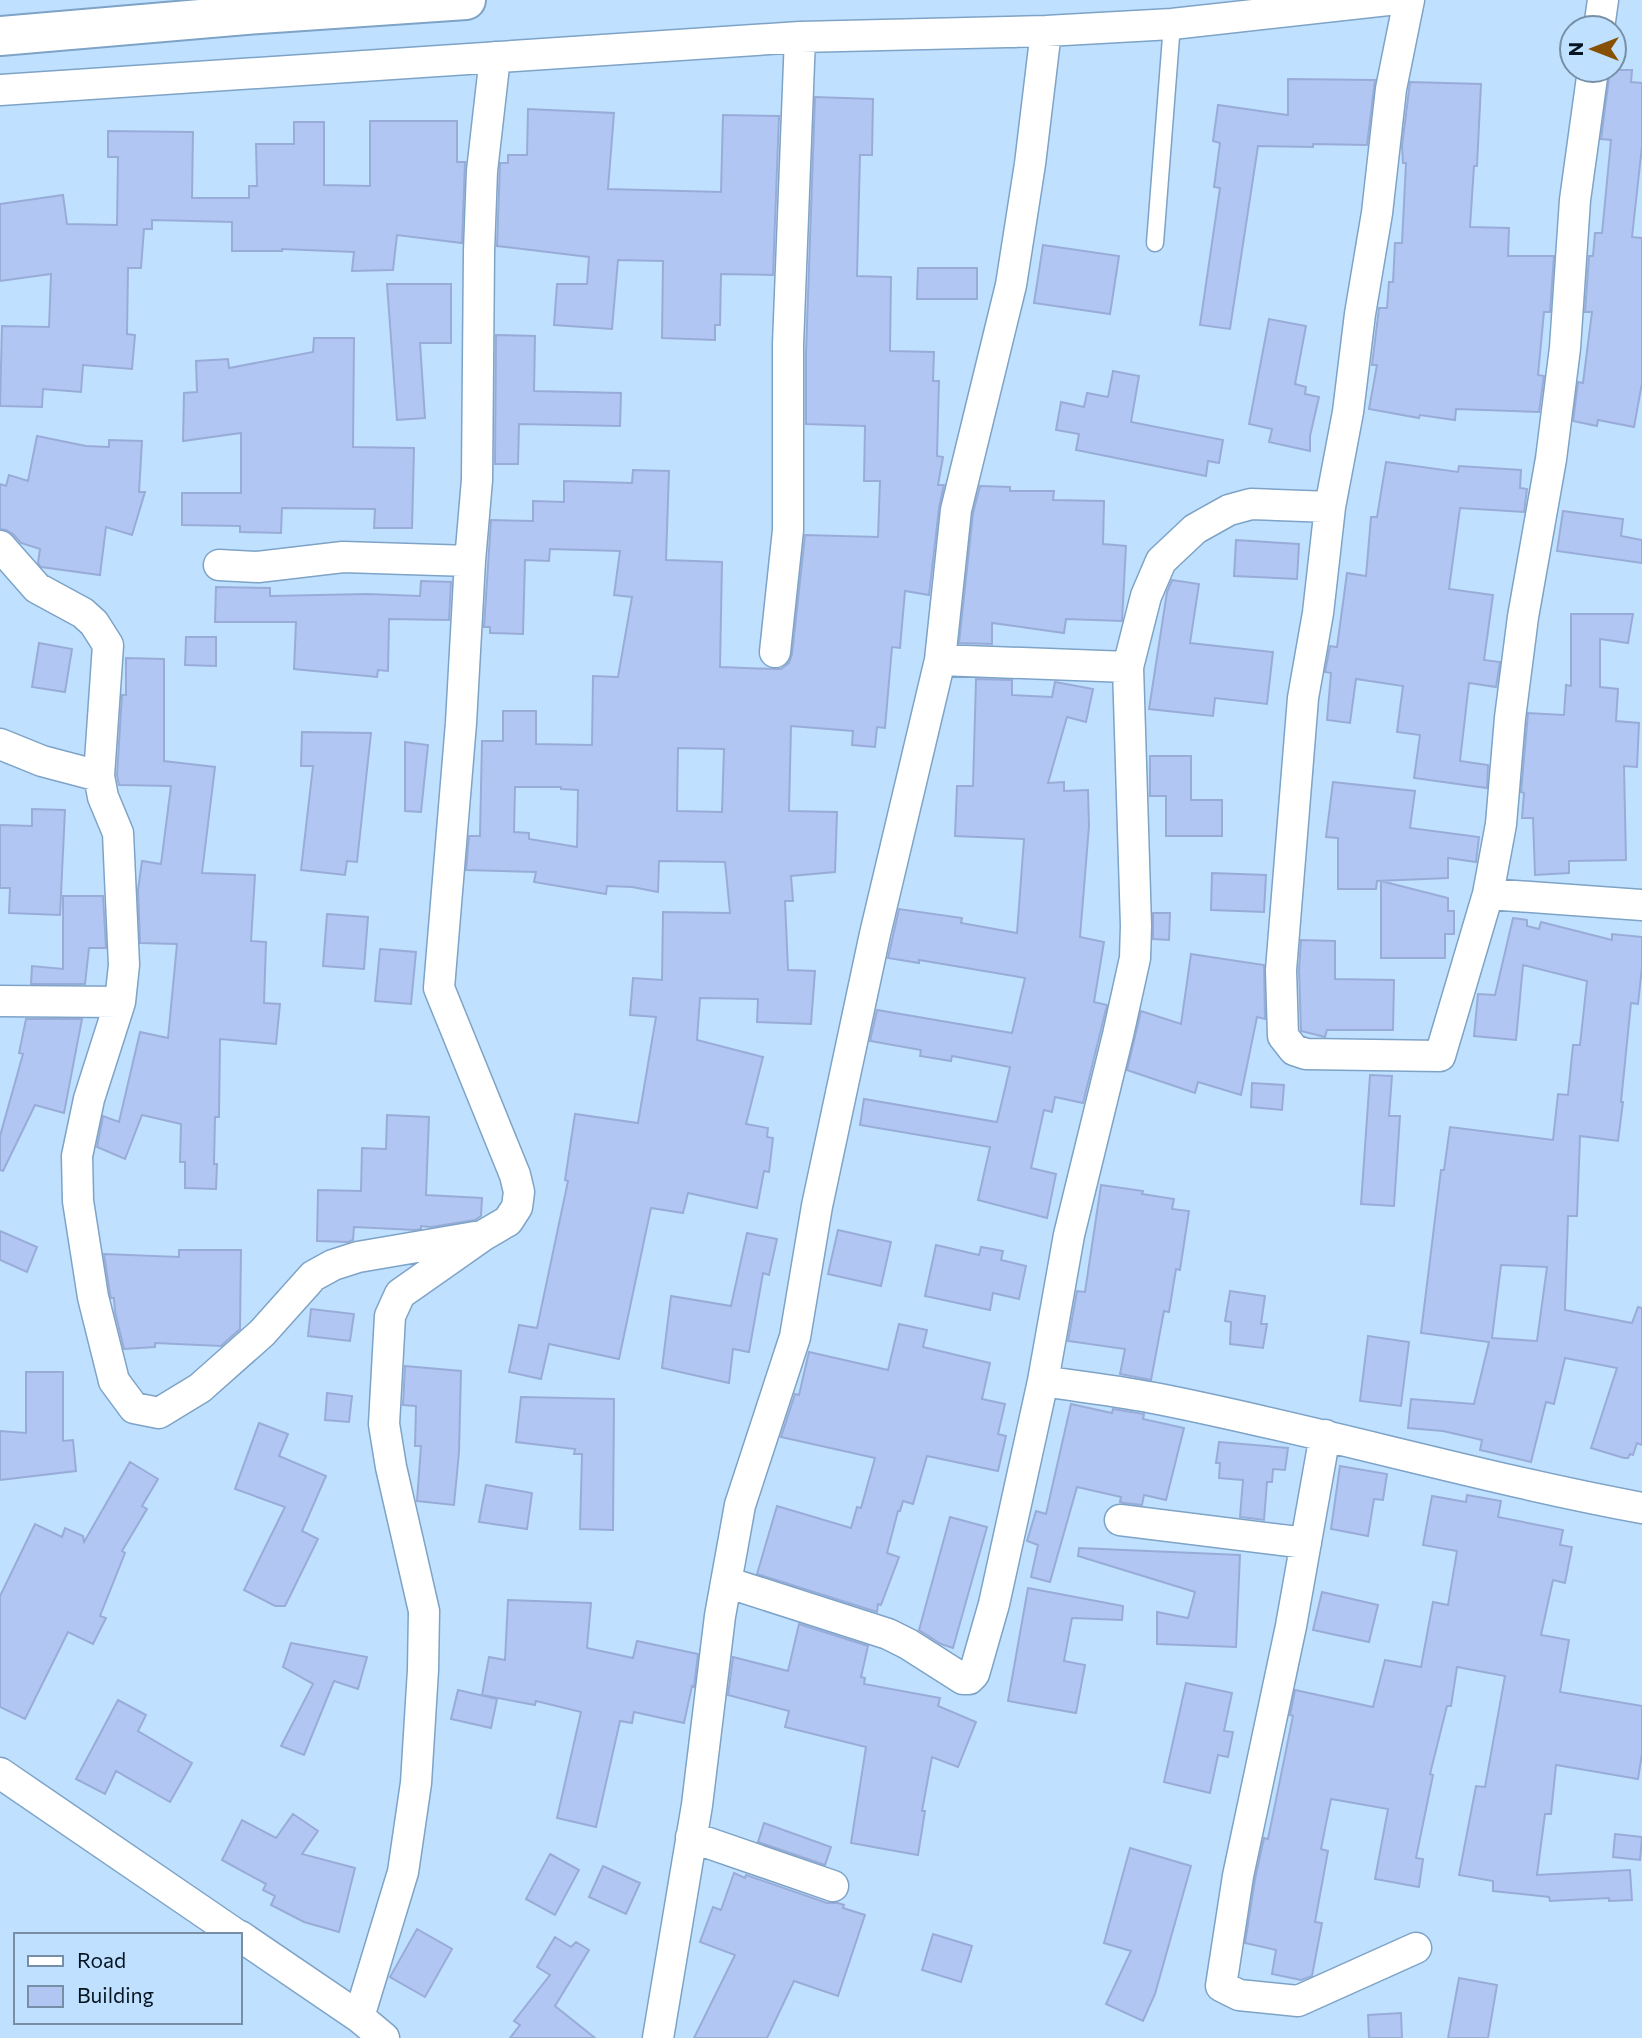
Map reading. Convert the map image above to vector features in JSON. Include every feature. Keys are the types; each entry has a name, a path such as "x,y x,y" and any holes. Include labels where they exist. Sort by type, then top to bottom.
{"main road":[{"path":"0,36 466,0"}],"street":[{"path":"0,90 800,37 1046,31 1171,24 1388,0"},
{"path":"1409,0 1391,89 1377,213 1360,314 1348,412 1330,507 1318,613 1303,698 1281,970 1283,1036 1294,1050 1307,1054 1440,1056 1488,894 1501,824 1510,718 1523,617 1551,459 1565,348 1575,200 1591,84"},
{"path":"658,2038 697,1805 720,1616 740,1505 795,1337 828,1152 875,933 940,660 957,510 1011,285 1030,164 1046,31"},
{"path":"775,652 788,530 788,345 800,37"},
{"path":"359,2017 403,1872 416,1783 423,1670 424,1611 391,1467 384,1424 390,1317 400,1294 484,1235 509,1221 517,1207 519,1192 515,1175 439,988 461,723 477,480 482,171 495,57"},
{"path":"726,1582 888,1634 963,1679 969,1679 974,1674 994,1604 1043,1381 1069,1234 1135,958 1128,667 1146,596 1161,561 1195,529 1229,510 1251,504 1330,507"},
{"path":"0,546 37,588 83,613 94,623 108,645 99,776 103,797 118,833 124,965 120,1002 89,1099 77,1156 78,1201 93,1297 114,1381 134,1408 159,1413 200,1388 262,1334 313,1276 333,1265 358,1257 484,1235"},
{"path":"219,565 258,567 343,557 470,561"},
{"path":"940,660 1128,667"},
{"path":"0,744 42,761 99,776"},
{"path":"1488,894 1642,905"},
{"path":"0,1002 120,1002"},
{"path":"1043,1381 1156,1398 1581,1496 1642,1507"},
{"path":"1325,1435 1292,1626 1238,1876 1221,1986 1240,1995 1298,2001 1416,1948"},
{"path":"1120,1520 1307,1543"},
{"path":"0,1773 235,1933"},
{"path":"691,1838 833,1886"},
{"path":"242,1938 359,2017 384,2038"}],"lane":[{"path":"1155,243 1171,24"}],"building":[{"path":"1628,70 1632,70 1631,82 1642,83 1642,146 1632,237 1642,238 1642,383 1634,427 1598,420 1597,426 1573,421 1578,382 1583,383 1592,312 1585,312 1589,256 1593,256 1595,233 1602,233 1611,140 1601,139 1608,84 1628,84"},
{"path":"1288,79 1375,80 1367,145 1258,146 1230,329 1200,325 1220,188 1214,187 1220,143 1213,141 1218,105 1288,115"},
{"path":"1410,82 1481,84 1477,166 1474,166 1470,227 1509,228 1508,256 1554,256 1550,312 1544,312 1538,375 1544,376 1539,412 1456,409 1455,420 1420,415 1419,418 1369,409 1377,365 1372,365 1379,308 1387,308 1389,282 1393,282 1395,243 1402,243 1406,163 1403,163 1402,146"},
{"path":"815,97 873,99 872,155 860,155 857,276 891,277 890,351 934,352 933,381 939,381 937,456 943,457 938,485 944,485 929,595 905,591 900,648 892,647 885,728 877,727 875,747 852,745 853,731 791,726 789,811 837,812 835,872 791,876 793,901 785,901 788,970 815,971 811,1024 757,1022 758,999 700,998 697,1040 763,1057 746,1124 768,1128 767,1137 773,1138 769,1172 764,1171 757,1208 688,1193 683,1213 651,1208 619,1359 549,1344 541,1379 509,1372 519,1325 537,1328 568,1181 565,1180 575,1114 638,1123 656,1017 630,1015 633,978 662,980 663,912 730,913 725,862 659,861 658,892 607,886 606,894 534,882 536,872 466,870 469,836 480,836 482,741 503,741 503,711 536,711 536,744 592,745 593,676 618,677 632,597 614,595 620,551 550,549 549,561 525,560 523,634 490,633 490,627 484,627 491,520 533,521 533,501 564,502 564,481 632,483 633,470 669,471 666,560 722,562 720,667 781,669 789,663 792,654 805,535 878,537 880,481 864,481 865,426 806,424","holes":["678,748 724,749 722,812 677,811","515,787 561,787 578,790 577,847 529,839 529,833 514,832"]},
{"path":"528,109 614,113 608,189 721,192 723,115 779,116 773,275 721,274 720,325 715,325 715,340 662,338 663,261 618,260 612,329 554,325 557,284 587,284 589,257 497,246 500,163 508,163 508,155 527,155"},
{"path":"370,121 457,121 457,162 465,162 462,243 397,235 393,270 352,271 354,252 282,249 232,251 232,222 152,220 152,229 144,229 141,268 128,268 127,334 135,335 132,369 83,365 81,392 43,389 42,407 0,406 2,326 49,327 51,274 0,281 0,204 63,195 67,224 117,225 118,157 108,157 108,131 193,132 192,198 249,198 249,186 257,186 256,144 294,144 294,122 324,122 324,185 370,186"},
{"path":"1043,245 1119,256 1110,314 1034,303"},
{"path":"918,268 977,268 977,299 917,299"},
{"path":"387,284 451,284 451,343 420,343 425,418 397,420"},
{"path":"1269,319 1306,326 1295,384 1306,387 1305,394 1319,397 1310,436 1310,451 1269,442 1272,429 1249,424"},
{"path":"496,335 535,336 534,391 621,393 620,426 519,424 518,464 495,464"},
{"path":"314,338 354,338 353,447 414,448 412,528 374,528 375,509 282,508 281,533 240,532 240,526 182,525 182,493 241,493 241,433 183,441 184,393 197,392 196,361 228,359 229,368 313,352"},
{"path":"1113,371 1139,376 1131,422 1223,440 1219,463 1208,461 1206,476 1076,450 1079,434 1056,430 1061,402 1084,407 1087,393 1108,397"},
{"path":"37,436 86,446 109,447 109,440 142,441 139,492 145,492 132,535 106,527 100,575 41,567 38,563 40,549 21,543 13,534 0,529 0,484 6,486 9,475 28,481"},
{"path":"1386,462 1458,472 1459,466 1521,470 1520,488 1527,489 1524,512 1460,508 1449,589 1493,595 1484,660 1500,662 1496,687 1469,683 1460,761 1488,765 1487,788 1414,778 1420,735 1397,732 1403,686 1356,679 1350,723 1327,720 1331,673 1325,672 1330,646 1337,647 1347,573 1366,576 1371,517 1377,517"},
{"path":"980,486 1010,487 1010,491 1054,491 1053,500 1104,501 1103,544 1126,546 1122,621 1066,619 1064,633 992,623 992,644 959,643 973,513"},
{"path":"1563,511 1623,519 1621,536 1642,540 1642,563 1557,551"},
{"path":"1236,540 1299,544 1297,579 1234,576"},
{"path":"1172,580 1199,584 1190,643 1273,652 1267,704 1215,698 1213,716 1149,709 1167,592"},
{"path":"421,581 451,582 449,620 389,619 388,671 378,670 377,677 294,669 296,622 215,622 216,587 270,588 270,596 420,596"},
{"path":"1571,614 1633,614 1628,643 1600,639 1600,687 1618,689 1616,721 1639,723 1637,767 1624,766 1626,860 1569,861 1569,873 1535,875 1533,818 1522,818 1524,793 1521,792 1528,713 1564,715 1566,685 1571,686"},
{"path":"186,637 216,637 216,666 185,665"},
{"path":"39,643 72,649 65,692 32,687"},
{"path":"126,658 164,659 164,761 215,767 202,873 255,875 251,941 266,942 264,1003 280,1004 276,1044 220,1039 219,1117 215,1117 216,1189 185,1188 185,1162 180,1162 181,1124 142,1115 125,1159 97,1147 103,1116 119,1122 140,1032 168,1038 177,944 140,943 138,890 142,861 161,864 171,786 119,785 117,775 122,695 126,695"},
{"path":"976,679 1012,680 1012,695 1052,697 1055,682 1093,689 1086,722 1067,717 1048,783 1064,782 1064,791 1088,790 1089,826 1080,937 1104,942 1094,1002 1107,1005 1083,1103 1055,1097 1052,1112 1044,1110 1031,1168 1056,1174 1047,1218 978,1200 990,1147 860,1125 864,1099 997,1122 1010,1067 952,1056 951,1061 920,1056 921,1050 870,1041 877,1010 1012,1033 1025,978 919,960 919,963 888,958 899,909 962,918 961,923 1017,933 1024,839 955,836 957,786 973,786"},
{"path":"302,732 371,733 357,862 347,861 345,875 301,870 313,766 301,766"},
{"path":"405,742 428,745 421,812 405,811"},
{"path":"1150,756 1191,756 1191,800 1222,800 1222,836 1166,836 1166,796 1150,796"},
{"path":"1333,782 1415,791 1410,828 1479,837 1476,862 1448,858 1448,878 1377,881 1376,889 1338,889 1338,838 1326,837"},
{"path":"32,809 65,810 60,915 9,913 10,888 0,888 0,825 32,826"},
{"path":"1212,873 1266,875 1264,912 1211,910"},
{"path":"1381,881 1448,898 1448,911 1454,911 1454,934 1445,934 1445,958 1381,958"},
{"path":"63,896 103,896 106,948 89,948 85,984 31,984 32,966 63,969"},
{"path":"1153,913 1170,913 1169,940 1153,939"},
{"path":"327,914 368,917 364,969 323,966"},
{"path":"1513,918 1527,920 1527,926 1539,929 1541,922 1612,940 1612,934 1642,937 1638,1004 1631,1003 1618,1141 1580,1136 1577,1216 1568,1216 1565,1305 1565,1310 1632,1323 1638,1307 1642,1308 1642,1445 1637,1443 1633,1455 1630,1454 1628,1458 1591,1448 1617,1368 1565,1358 1554,1404 1546,1402 1531,1462 1480,1450 1482,1440 1443,1431 1408,1428 1411,1399 1474,1404 1489,1342 1421,1333 1441,1170 1444,1170 1450,1127 1553,1140 1558,1094 1568,1095 1573,1045 1580,1045 1587,981 1523,965 1516,1040 1474,1036 1478,994 1495,995","holes":["1501,1265 1547,1267 1537,1341 1492,1338"]},
{"path":"1301,940 1335,941 1335,979 1394,980 1393,1030 1327,1030 1325,1037 1301,1031"},
{"path":"380,949 416,952 411,1004 375,1001"},
{"path":"1191,954 1264,965 1265,1019 1257,1017 1241,1095 1198,1082 1195,1093 1127,1070 1141,1011 1181,1024"},
{"path":"26,1019 82,1019 64,1113 35,1105 3,1171 0,1170 0,1136 23,1054 19,1053"},
{"path":"1370,1075 1392,1076 1389,1116 1400,1116 1394,1206 1361,1204"},
{"path":"1252,1083 1284,1085 1282,1110 1251,1107"},
{"path":"387,1115 429,1117 426,1195 482,1198 481,1216 475,1220 421,1226 421,1229 415,1230 354,1227 353,1240 348,1242 317,1241 318,1190 361,1191 362,1148 386,1149"},
{"path":"1101,1185 1174,1199 1172,1209 1189,1211 1180,1270 1176,1269 1169,1312 1164,1311 1151,1380 1120,1374 1125,1349 1068,1341 1077,1291 1085,1292"},
{"path":"838,1230 891,1242 881,1286 828,1274"},
{"path":"0,1231 37,1247 27,1272 0,1260"},
{"path":"747,1233 777,1239 769,1275 763,1273 749,1352 733,1349 729,1383 662,1368 671,1296 731,1306"},
{"path":"936,1245 979,1255 981,1247 1003,1251 1001,1260 1026,1266 1019,1299 993,1293 990,1310 925,1296"},
{"path":"179,1250 241,1250 240,1329 221,1346 155,1343 155,1347 124,1349 114,1298 111,1298 110,1294 104,1254 179,1257"},
{"path":"1230,1291 1265,1296 1261,1324 1267,1324 1263,1348 1230,1344 1231,1322 1225,1321"},
{"path":"311,1309 354,1314 350,1341 308,1336"},
{"path":"899,1324 927,1330 923,1347 990,1363 982,1399 1005,1404 998,1434 1006,1436 998,1471 927,1456 913,1504 903,1501 898,1511 887,1553 899,1557 877,1612 757,1574 777,1506 851,1528 857,1507 861,1508 875,1458 781,1437 795,1394 799,1395 809,1352 888,1370"},
{"path":"1368,1336 1409,1342 1401,1406 1360,1401"},
{"path":"405,1366 461,1371 459,1452 454,1505 417,1501 421,1446 415,1446 416,1406 403,1405"},
{"path":"26,1372 63,1372 63,1441 73,1440 76,1471 0,1480 0,1431 26,1433"},
{"path":"327,1393 352,1396 349,1422 325,1420"},
{"path":"521,1397 614,1399 613,1530 580,1529 582,1454 574,1454 575,1449 516,1442"},
{"path":"1071,1404 1112,1413 1113,1409 1144,1414 1143,1419 1184,1428 1166,1500 1144,1495 1142,1505 1124,1503 1120,1502 1121,1497 1077,1487 1050,1582 1031,1577 1038,1545 1027,1541 1036,1511 1046,1514"},
{"path":"259,1423 288,1434 279,1456 326,1476 302,1531 318,1539 285,1606 275,1606 244,1590 285,1507 235,1489"},
{"path":"1219,1442 1288,1448 1285,1470 1273,1469 1272,1482 1267,1482 1264,1520 1240,1517 1243,1480 1219,1478 1220,1463 1216,1463"},
{"path":"130,1462 158,1479 142,1506 147,1509 122,1551 125,1553 100,1616 106,1618 93,1644 68,1632 25,1719 0,1707 0,1596 35,1524 62,1537 65,1528 83,1536 84,1542"},
{"path":"1340,1466 1387,1474 1383,1500 1374,1499 1368,1536 1331,1529"},
{"path":"486,1485 532,1493 527,1529 479,1522"},
{"path":"1467,1495 1501,1501 1498,1517 1563,1530 1560,1545 1572,1547 1565,1583 1553,1580 1541,1635 1569,1640 1560,1692 1642,1706 1642,1754 1638,1779 1556,1765 1551,1814 1545,1814 1537,1875 1630,1870 1632,1900 1609,1901 1609,1898 1550,1901 1549,1897 1493,1891 1493,1881 1459,1875 1476,1786 1485,1787 1505,1676 1457,1667 1451,1706 1447,1706 1430,1774 1433,1775 1416,1858 1423,1859 1419,1887 1375,1879 1388,1809 1331,1799 1321,1849 1328,1851 1315,1922 1322,1923 1312,1976 1301,1980 1272,1974 1276,1950 1245,1943 1255,1879 1264,1838 1268,1839 1293,1716 1290,1715 1295,1690 1373,1707 1385,1660 1421,1667 1433,1602 1448,1605 1457,1551 1423,1545 1432,1496 1466,1502"},
{"path":"950,1517 987,1527 953,1648 919,1630"},
{"path":"1079,1548 1240,1555 1236,1647 1157,1644 1157,1612 1188,1618 1195,1592 1078,1556"},
{"path":"1028,1588 1123,1606 1122,1620 1072,1618 1064,1661 1085,1665 1076,1713 1008,1701"},
{"path":"1322,1592 1378,1605 1369,1642 1313,1630"},
{"path":"508,1600 591,1603 587,1648 633,1658 637,1641 698,1654 694,1687 692,1686 684,1723 634,1712 632,1723 620,1721 596,1827 557,1818 581,1712 536,1701 535,1705 482,1695 489,1657 505,1660"},
{"path":"799,1624 868,1646 861,1677 865,1678 864,1684 940,1698 938,1706 976,1722 958,1767 932,1757 922,1811 925,1811 918,1855 851,1843 866,1747 785,1727 789,1711 728,1695 733,1657 788,1671"},
{"path":"291,1643 367,1657 358,1689 334,1681 304,1755 281,1746 313,1684 283,1667"},
{"path":"1186,1683 1232,1693 1224,1731 1233,1732 1228,1757 1218,1755 1210,1793 1164,1782"},
{"path":"458,1690 497,1699 491,1728 451,1719"},
{"path":"118,1700 146,1715 138,1731 192,1763 170,1802 116,1771 105,1794 76,1779"},
{"path":"293,1814 318,1831 302,1854 355,1868 339,1932 304,1922 271,1905 275,1896 263,1890 266,1884 222,1860 242,1820 276,1838"},
{"path":"764,1823 831,1847 825,1865 758,1842"},
{"path":"1615,1834 1642,1837 1640,1860 1613,1857"},
{"path":"1130,1848 1191,1866 1155,1994 1143,2021 1106,2004 1131,1951 1104,1943"},
{"path":"550,1854 579,1870 555,1915 526,1899"},
{"path":"603,1866 640,1883 626,1914 589,1897"},
{"path":"734,1873 827,1903 838,1903 844,1905 843,1908 865,1915 838,1996 794,1981 767,2038 694,2038 735,1955 700,1942 713,1907 721,1910"},
{"path":"417,1929 452,1949 425,1997 390,1977"},
{"path":"933,1934 972,1946 961,1982 922,1970"},
{"path":"555,1937 571,1947 576,1942 589,1950 555,2006 595,2038 510,2038 520,2025 514,2021 550,1975 537,1967"},
{"path":"1459,1978 1497,1985 1488,2038 1448,2038"},
{"path":"1401,2013 1402,2038 1369,2038 1368,2015"}]}
